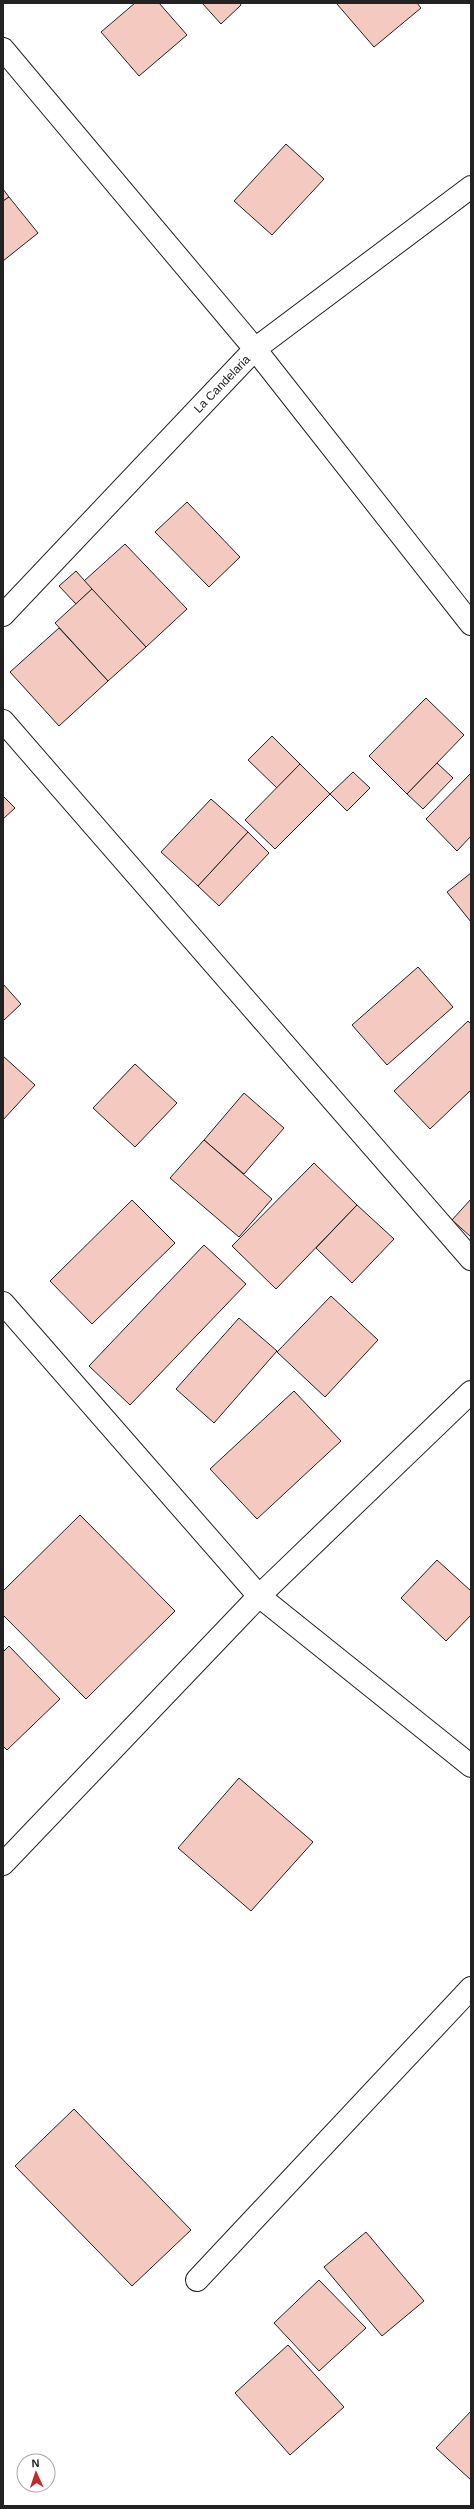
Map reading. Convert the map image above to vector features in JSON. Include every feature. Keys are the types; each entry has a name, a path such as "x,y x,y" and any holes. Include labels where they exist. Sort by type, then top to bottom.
{"street":[{"path":"3,49 256,349 471,624"},
{"name":"La Candelaria","path":"3,615 256,349 471,188"},
{"path":"3,721 471,1259"},
{"path":"3,1303 259,1596 471,1766"},
{"path":"3,1864 259,1596 471,1392"},
{"path":"197,2280 471,1988"}],"building":[{"path":"135,3 159,3 187,35 139,76 101,32"},
{"path":"202,3 240,3 241,5 221,24"},
{"path":"417,3 421,8 374,47 337,4"},
{"path":"286,144 324,179 272,235 234,201"},
{"path":"3,189 9,197 3,201"},
{"path":"9,197 38,233 3,261 3,201"},
{"path":"187,502 240,557 209,587 155,532"},
{"path":"125,544 187,609 146,647 84,581"},
{"path":"76,571 92,589 76,604 59,586"},
{"path":"92,589 146,647 108,681 55,623"},
{"path":"59,628 108,681 59,726 10,672"},
{"path":"426,698 464,735 407,794 369,756"},
{"path":"272,736 300,764 277,788 248,760"},
{"path":"437,763 453,778 423,809 407,794"},
{"path":"300,764 330,794 275,849 245,820"},
{"path":"353,772 370,788 347,811 330,794"},
{"path":"471,773 471,836 457,851 426,819"},
{"path":"3,796 15,808 3,819"},
{"path":"211,799 248,832 198,886 161,852"},
{"path":"248,832 269,853 219,906 198,886"},
{"path":"471,873 471,922 447,892"},
{"path":"418,967 453,1007 387,1065 352,1025"},
{"path":"3,984 21,1004 3,1021"},
{"path":"468,1021 471,1024 471,1090 430,1129 394,1091"},
{"path":"3,1056 35,1085 3,1120"},
{"path":"135,1064 177,1103 135,1147 93,1108"},
{"path":"244,1093 284,1128 244,1174 204,1140"},
{"path":"204,1140 272,1199 239,1237 170,1178"},
{"path":"314,1163 357,1205 276,1289 232,1246"},
{"path":"471,1199 471,1237 452,1220"},
{"path":"132,1200 175,1243 92,1324 50,1281"},
{"path":"357,1205 394,1239 352,1283 316,1248"},
{"path":"204,1245 246,1284 130,1405 89,1366"},
{"path":"331,1296 378,1340 325,1397 277,1352"},
{"path":"239,1318 277,1351 214,1423 176,1389"},
{"path":"294,1391 341,1441 257,1519 210,1469"},
{"path":"80,1515 175,1611 86,1699 3,1615 3,1591"},
{"path":"437,1560 471,1591 471,1615 446,1641 401,1598"},
{"path":"9,1646 60,1699 7,1750 3,1746 3,1652"},
{"path":"239,1778 313,1842 251,1911 178,1848"},
{"path":"74,2109 191,2230 132,2286 15,2166"},
{"path":"366,2232 424,2301 382,2336 324,2267"},
{"path":"319,2280 366,2328 319,2371 274,2323"},
{"path":"288,2345 344,2407 290,2455 235,2393"},
{"path":"471,2411 471,2480 436,2448"}]}
